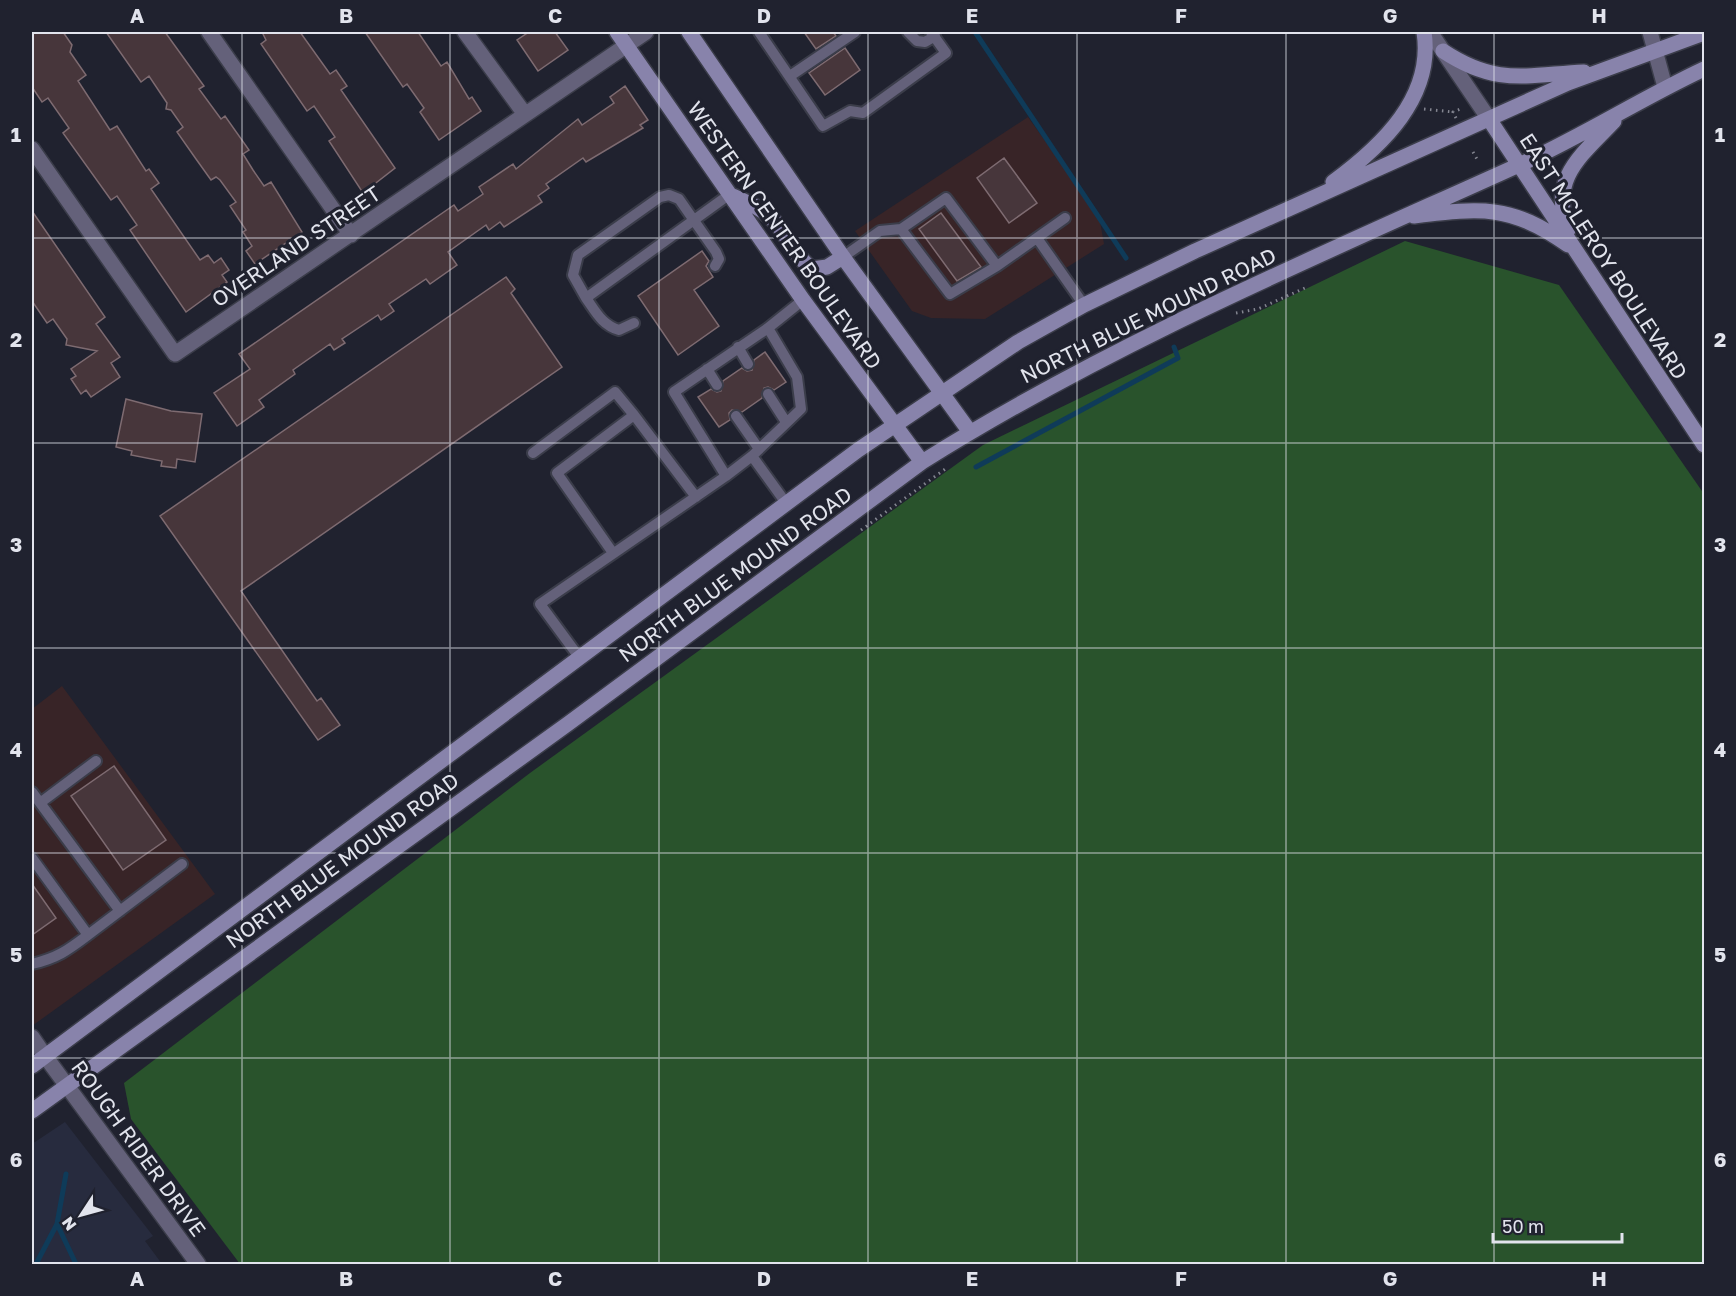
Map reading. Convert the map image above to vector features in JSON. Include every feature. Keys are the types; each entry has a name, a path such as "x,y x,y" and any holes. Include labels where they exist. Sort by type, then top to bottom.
{"main road":[{"name":"WESTERN CENTER BOULEVARD","path":"616,32 803,300 922,462"},
{"name":"WESTERN CENTER BOULEVARD","path":"689,32 843,257 970,432"},
{"path":"1307,201 1358,161 1407,108 1419,89 1425,72 1427,57 1424,32"},
{"path":"1443,51 1473,69 1494,75 1596,72 1656,53 1704,33"},
{"path":"1575,250 1562,213 1562,188 1574,164 1626,110 1665,87 1704,69"},
{"name":"NORTH BLUE MOUND ROAD","path":"32,1066 786,503 894,424 1018,342 1084,305 1307,201 1596,72"},
{"name":"NORTH BLUE MOUND ROAD","path":"32,1111 569,723 922,462 1060,380 1246,288 1399,217 1519,165 1626,110"},
{"name":"EAST MCLEROY BOULEVARD","path":"1489,119 1704,445"},
{"path":"730,194 763,210 776,223 799,257 812,268 827,267 843,257"},
{"path":"1399,217 1479,210 1511,214 1549,231 1575,250"}],"street":[{"path":"209,32 351,235"},
{"path":"465,32 524,113"},
{"name":"OVERLAND STREET","path":"32,149 176,354 351,235 524,113 646,32"},
{"path":"1430,32 1489,119"},
{"path":"1650,32 1665,87"},
{"name":"ROUGH RIDER DRIVE","path":"32,1037 198,1264"}],"lane":[{"path":"759,32 823,126 850,111 863,113 946,53 933,34 925,42 917,41 908,32"},
{"path":"790,76 855,32"},
{"path":"586,298 730,194"},
{"path":"634,323 619,330 610,328 586,298 573,275 578,255 660,197 669,195 679,199 716,252 719,259 715,267"},
{"path":"843,257 880,231 901,229 946,198 997,266"},
{"path":"901,229 950,294 997,266 1065,218"},
{"path":"1037,238 1084,305"},
{"path":"726,476 674,392 768,328 803,300"},
{"path":"579,657 540,604 726,476 801,408 797,377 768,328"},
{"path":"738,347 748,364"},
{"path":"707,369 717,385"},
{"path":"533,453 615,392 696,497"},
{"path":"768,394 786,422"},
{"path":"613,553 557,473 634,416"},
{"path":"736,416 786,503"},
{"path":"40,803 96,761"},
{"path":"32,792 120,911"},
{"path":"32,858 88,935"},
{"path":"32,964 48,961 64,953 182,864"}],"path":[{"path":"1422,108 1453,112 1464,108"},
{"path":"1453,112 1456,120"},
{"path":"1473,152 1478,161"},
{"path":"1232,314 1258,309 1305,288"},
{"path":"857,532 952,464"}],"shaded area":[{"path":"1028,117 1099,216 1104,244 985,319 931,318 912,311 855,231"},
{"path":"62,686 215,894 32,1026 32,709"},
{"path":"65,1122 153,1236 145,1241 162,1264 32,1264 32,1144"}],"green space":[{"path":"1405,241 1559,285 1704,494 1704,1264 240,1264 131,1119 124,1083 530,773 983,445"}],"building":[{"path":"32,32 63,32 72,45 70,52 86,75 78,81 110,130 117,126 146,171 149,169 159,183 151,189 200,260 208,255 214,263 221,258 229,270 222,275 227,282 186,312 130,230 137,225 117,196 111,200 63,133 69,128 48,98 42,102 32,87"},
{"path":"106,32 165,32 204,86 199,89 221,119 225,116 249,150 243,154 253,170 264,186 271,182 302,232 255,264 246,251 252,246 243,232 246,230 230,206 236,202 220,180 216,177 211,180 177,132 183,127 171,110 166,109 167,103 149,76 141,82"},
{"path":"262,32 300,32 330,74 336,70 347,86 341,90 395,168 363,193 329,141 335,137 314,106 307,111 261,44 266,40"},
{"path":"365,32 418,32 441,66 447,62 469,99 472,97 481,111 439,140 420,112 424,108 407,84 403,87"},
{"path":"529,32 555,32 568,50 538,71 517,40"},
{"path":"804,32 833,32 836,36 816,49"},
{"path":"845,48 860,70 825,95 809,73"},
{"path":"625,86 648,120 640,125 643,128 586,162 583,158 546,184 549,188 538,196 542,202 504,227 500,222 489,230 486,225 448,252 457,265 430,284 426,279 389,304 394,311 381,320 378,315 342,339 345,343 334,350 330,344 293,370 295,374 259,400 264,407 237,426 214,393 250,369 239,354 454,205 458,211 483,194 479,187 513,164 516,169 578,119 582,125 614,103 610,97"},
{"path":"1004,158 1037,203 1009,223 977,178"},
{"path":"32,211 105,317 96,324 120,357 111,363 120,377 91,397 86,390 81,394 71,379 76,376 71,369 97,351 66,345 67,339 53,319 47,323 32,301"},
{"path":"941,213 981,267 957,281 919,229"},
{"path":"702,251 709,261 706,266 713,277 694,290 719,326 678,355 638,296"},
{"path":"506,277 515,289 511,293 562,367 241,591 317,701 321,698 340,725 318,740 160,516"},
{"path":"765,352 786,382 774,390 764,388 762,398 742,412 732,410 729,413 730,420 719,427 698,397 711,389 721,391 723,381 742,368 747,371 752,370 754,360"},
{"path":"126,399 171,411 202,414 195,462 177,459 176,468 161,466 162,461 131,455 132,451 116,447"},
{"path":"114,766 166,840 123,870 71,796"},
{"path":"32,884 56,918 32,935"}],"waterway":[{"path":"975,32 1126,258"},
{"path":"976,467 1178,358 1174,347"},
{"path":"36,1264 57,1224 66,1174"},
{"path":"57,1224 76,1264"}]}
